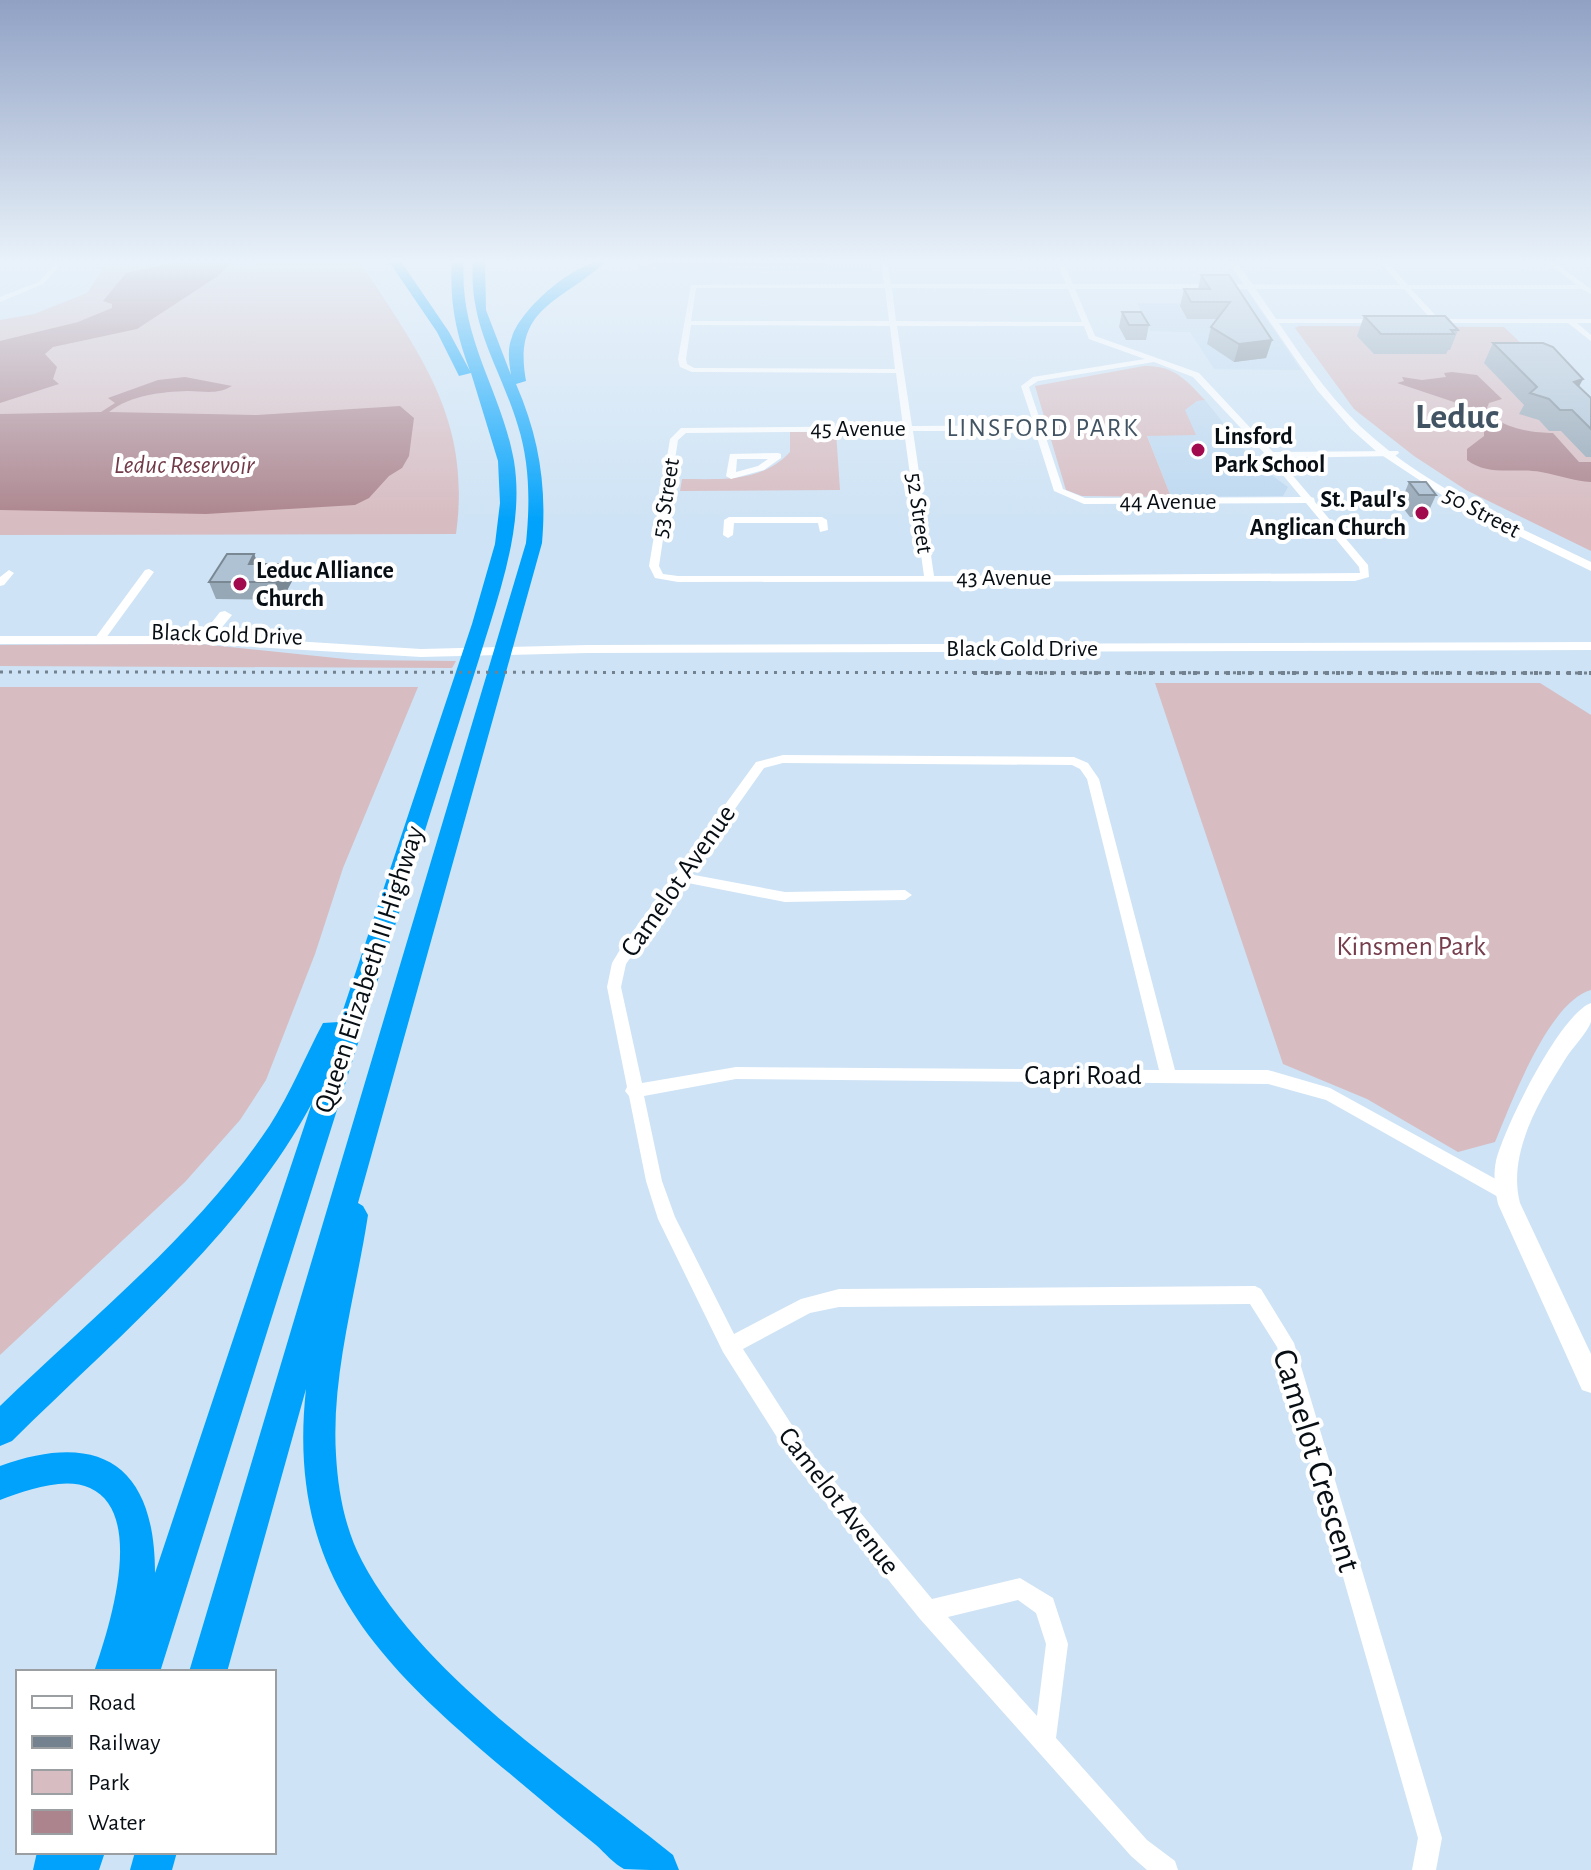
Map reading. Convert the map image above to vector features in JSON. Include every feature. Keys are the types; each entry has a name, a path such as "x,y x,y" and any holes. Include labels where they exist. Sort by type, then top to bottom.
{"highway":[{"path":"451,347 506,460"},
{"name":"Queen Elizabeth II Highway","path":"142,1670 481,624 507,531 506,460 469,347"},
{"name":"Queen Elizabeth II Highway","path":"209,1670 534,543 537,514 532,448 494,347"},
{"path":"514,347 513,362 529,408 532,448"},
{"path":"0,1429 208,1226 262,1162 304,1095 353,975 388,904"},
{"path":"366,1127 321,1408 321,1485 339,1553 384,1628 434,1686 658,1870"},
{"path":"0,1483 48,1470 79,1470 107,1479 121,1499 133,1530 137,1567 127,1626 114,1670"}],"main road":[{"name":"50 Street","path":"1297,347 1336,406 1390,453 1470,507 1591,567"},
{"name":"50 Street","path":"1390,453 1463,496 1591,557"},
{"path":"208,636 225,615"},
{"name":"Black Gold Drive","path":"0,631 102,636"},
{"name":"Black Gold Drive","path":"0,640 208,636 389,652 1591,646"},
{"path":"1591,1011 1578,1021 1559,1050 1512,1145 1505,1174 1506,1193 1591,1381"}],"street":[{"path":"686,347 683,365 692,370 900,371"},
{"name":"52 Street","path":"897,347 929,577"},
{"path":"1120,347 1196,375 1311,500"},
{"path":"1037,428 1025,386 1030,380 1158,360"},
{"name":"45 Avenue","path":"679,431 1037,428"},
{"name":"44 Avenue","path":"1037,428 1055,485 1073,499 1311,500"},
{"path":"778,456 779,429"},
{"name":"53 Street","path":"654,566 679,431"},
{"path":"1271,455 1390,453"},
{"path":"733,456 778,456 761,468 731,476 733,456"},
{"name":"43 Avenue","path":"654,566 659,576 678,579 1365,575 1364,567 1311,500"},
{"path":"728,535 729,520 822,520 823,530"},
{"path":"102,636 149,572"},
{"path":"0,583 9,573"},
{"name":"Camelot Avenue","path":"1166,1870 1139,1848 1045,1738 928,1611 799,1454 730,1346 667,1219 654,1181 633,1091 615,975 626,952 752,771 768,761 1074,761 1084,766 1093,779 1168,1074"},
{"path":"680,877 785,897 905,895"},
{"name":"Capri Road","path":"633,1091 736,1073 1268,1077 1310,1087 1361,1111 1506,1193"},
{"name":"Camelot Crescent","path":"730,1346 807,1305 839,1298 1255,1295 1285,1343 1422,1808 1430,1838 1424,1870"},
{"path":"928,1611 1020,1589 1045,1606 1057,1644 1045,1738"}],"shaded area":[{"path":"1200,347 1286,347 1301,370 1214,369"},
{"name":"Linsford Park School","path":"1205,400 1256,464 1288,487 1283,496 1171,497 1147,435 1195,435 1184,410 1197,401"}],"green space":[{"path":"0,347 414,347 436,388 456,455 459,492 456,534 0,535"},
{"path":"1309,347 1525,347 1585,404 1591,405 1591,551 1466,490 1414,456 1354,409"},
{"name":"LINSFORD PARK","path":"1144,366 1171,371 1205,400 1197,401 1185,410 1196,435 1147,436 1171,497 1082,496 1066,490 1035,386"},
{"path":"790,432 836,432 840,490 680,491 682,479 740,477 767,469 790,452"},
{"path":"200,644 355,660 456,661 452,668 0,666 0,645"},
{"name":"Kinsmen Park","path":"1155,683 1540,683 1591,715 1591,990 1575,998 1546,1033 1521,1080 1495,1142 1458,1152 1367,1099 1283,1064"},
{"path":"0,687 418,687 343,868 315,954 266,1080 240,1120 185,1182 0,1355"}],"water":[{"path":"0,347 53,347 45,354 57,367 53,379 59,384 0,403"},
{"path":"1444,373 1477,375 1502,399 1489,403 1487,408 1498,420 1526,430 1553,433 1579,462 1591,462 1591,482 1532,471 1484,468 1467,460 1467,449 1484,436 1484,428 1471,410 1397,383 1404,381 1402,377 1422,380 1446,377"},
{"name":"Leduc Reservoir","path":"185,377 232,386 216,392 177,391 146,396 109,412 257,415 400,406 414,418 409,456 402,468 389,476 369,498 355,505 206,514 0,510 0,414 101,412 115,403 108,398 158,380"}],"building":[{"path":"1497,347 1553,347 1583,379 1574,382 1591,398 1591,429 1572,410 1560,410 1549,399 1530,393 1537,387"},
{"path":"1409,482 1426,482 1436,495 1419,495"},
{"path":"227,554 254,554 249,564 285,564 275,582 209,582"}],"railway":[{"path":"0,672 1591,673 973,673"}],"place":[{"name":"Linsford Park School","path":"1198,450"},
{"name":"St. Paul's Anglican Church","path":"1422,513"},
{"name":"Leduc Alliance Church","path":"240,584"}],"district":[{"name":"Leduc","path":"1457,415"},
{"name":"LINSFORD PARK","path":"1043,427"}]}
